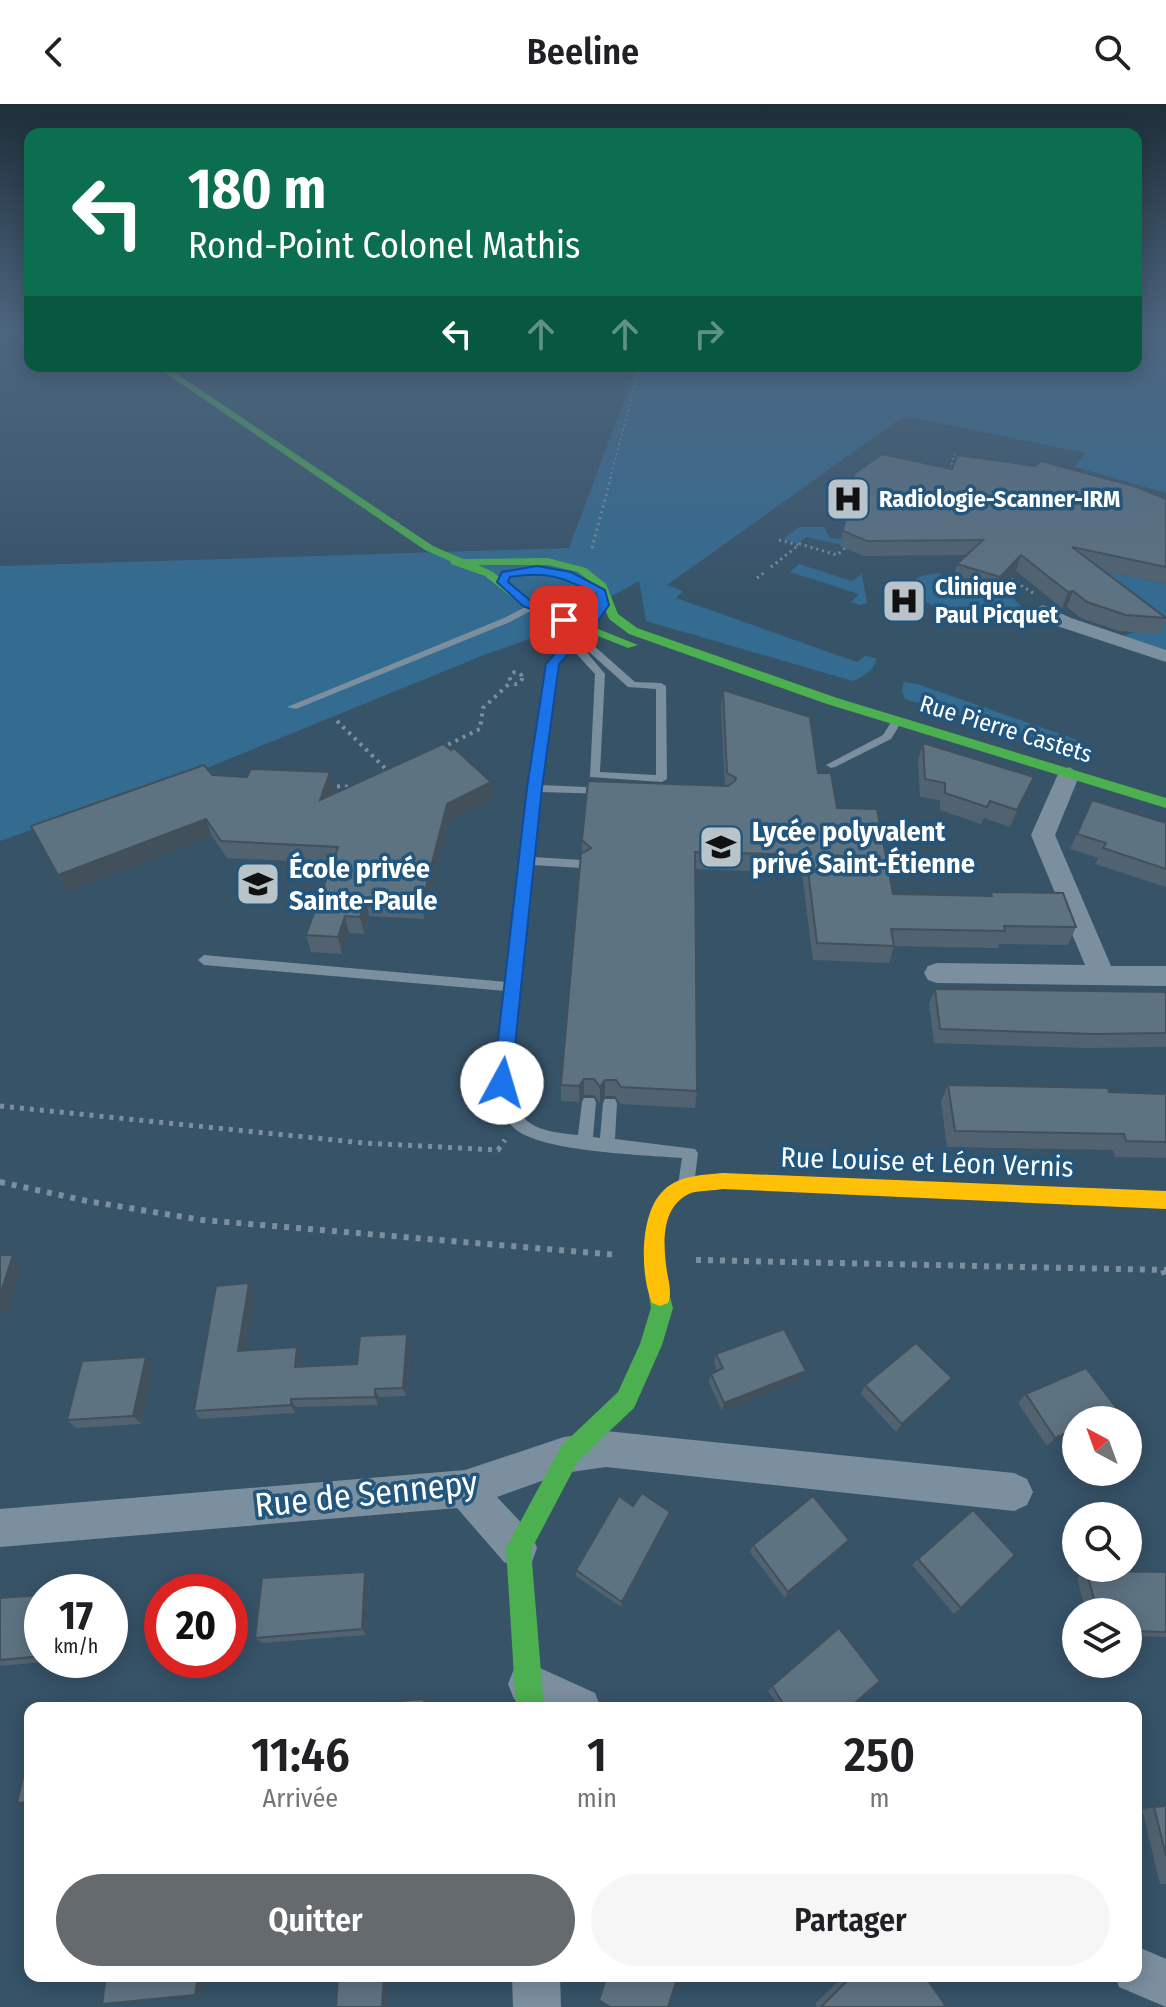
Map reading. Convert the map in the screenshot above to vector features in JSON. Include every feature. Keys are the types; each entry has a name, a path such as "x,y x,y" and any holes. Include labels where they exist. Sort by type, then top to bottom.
{"street":[{"name":"Rue Pierre Castets","path":"240,421 429,548 502,582 512,593 578,635 747,684 832,701"},
{"path":"455,562 529,562 564,565 583,571 598,580 602,599 578,635"},
{"path":"502,582 506,574 513,571 554,571 581,580 602,599"},
{"name":"Rue Pierre Castets","path":"602,599 615,622 832,701 1166,803"},
{"path":"1043,610 1064,622 1166,656"},
{"path":"1069,774 1043,835 1051,860 1102,974"},
{"path":"937,973 1166,976"},
{"name":"Rue Louise et Léon Vernis","path":"686,1186 723,1181 1166,1200"},
{"path":"555,1702 530,1696 518,1548 570,1453 626,1400 651,1345 662,1308 655,1259 658,1215 667,1198 686,1186"},
{"name":"Rue de Sennepy","path":"0,1528 465,1489 570,1453 606,1449 1014,1492"},
{"path":"465,1489 518,1548"},
{"path":"1142,1973 1166,1984"},
{"path":"536,1982 537,2007"}],"lane":[{"path":"292,707 507,620 533,606"},
{"path":"578,635 632,685 661,686 662,779 594,775 600,674 578,635"},
{"path":"578,635 553,664 512,987 502,1083 505,1101 517,1123 533,1133 607,1146 690,1153 686,1186"},
{"path":"831,765 887,737 897,721"},
{"path":"535,788 614,791"},
{"path":"527,861 582,864"},
{"path":"204,960 512,987"},
{"path":"585,1143 589,1102"},
{"path":"607,1146 610,1103"}],"path":[{"path":"583,571 625,421"},
{"path":"945,482 955,454"},
{"path":"950,467 959,468"},
{"path":"856,483 834,499 856,506"},
{"path":"779,540 837,555 845,548"},
{"path":"771,567 798,546"},
{"path":"757,578 765,572"},
{"path":"1011,579 1030,589"},
{"path":"431,753 480,729 483,708 511,682"},
{"path":"337,721 389,773 378,777"},
{"path":"328,786 357,787"},
{"path":"0,1106 364,1143 498,1150 517,1123"},
{"path":"0,1182 87,1201 202,1220 655,1259 1165,1270 1166,1278"}],"shaded area":[{"path":"617,421 897,421 667,585 683,591 676,598 857,662 865,656 876,658 872,669 853,681 646,621 639,581 544,634 484,655 207,768 0,841 0,566 569,548"},
{"path":"928,421 1166,421 1166,493 1075,467 1085,453"},
{"path":"799,527 824,527 830,538 842,539 843,545 806,537 798,544 783,539"},
{"path":"799,564 852,581 862,574 867,603 859,605 851,602 859,594 790,572"},
{"path":"1104,571 1166,584 1166,650 1123,636 1135,632 1087,580"},
{"path":"940,573 943,581 996,598 1011,596 1021,606 1018,613 984,620 958,615 921,599 910,583 921,576"},
{"path":"904,682 1083,742 1077,750 905,699 902,691"}],"building":[{"name":"Clinique Paul Picquet","path":"882,454 952,469 957,455 1035,466 1041,461 1137,487 1166,499 1166,567 1072,547 1166,618 1126,615 1087,602 1073,591 1068,592 1021,555 1000,577 957,564 983,540 867,541 843,531 854,474"},
{"path":"723,690 810,717 818,773 831,773 837,808 877,809 893,894 992,896 990,892 1063,893 1076,927 1004,926 1005,931 891,929 894,946 817,943 806,855 695,852 697,1091 621,1087 616,1080 605,1080 600,1087 594,1079 584,1079 579,1086 561,1085 581,854 591,848 582,840 588,781 728,786 736,778 727,773"},
{"path":"923,743 1034,777 1017,810 990,801 987,807 945,793 945,783 925,779"},
{"path":"443,744 451,750 454,748 491,782 447,804 422,902 366,899 360,917 345,916 338,937 306,935 338,847 221,841 206,819 58,875 31,826 204,765 212,775 247,777 251,769 330,772 320,800"},
{"path":"1092,800 1166,823 1166,869 1103,848 1106,843 1077,834"},
{"path":"935,989 1166,992 1166,1033 940,1029"},
{"path":"948,1085 1108,1088 1109,1092 1166,1094 1166,1142 1126,1141 1124,1134 955,1131"},
{"path":"0,1255 13,1255 0,1295"},
{"path":"249,1283 238,1351 297,1347 295,1367 357,1364 360,1336 407,1334 403,1388 375,1389 375,1397 291,1399 291,1405 194,1411 216,1286"},
{"path":"784,1329 806,1371 724,1403 711,1374 723,1368 716,1354"},
{"path":"916,1343 952,1378 902,1424 865,1385"},
{"path":"146,1357 133,1416 67,1420 82,1361"},
{"path":"1086,1368 1115,1406 1062,1406 1062,1435 1055,1438 1026,1394"},
{"path":"642,1493 670,1512 622,1602 576,1570 619,1496 633,1506"},
{"path":"813,1496 849,1540 788,1592 753,1545"},
{"path":"973,1510 1015,1555 961,1608 918,1559"},
{"path":"365,1572 362,1629 255,1638 262,1578"},
{"path":"1142,1572 1166,1572 1166,1632 1142,1631 1142,1598 1094,1598 1089,1582 1142,1582"},
{"path":"24,1596 24,1658 0,1660 0,1598"},
{"path":"839,1628 880,1681 856,1702 782,1702 772,1686"},
{"path":"424,1699 424,1702 388,1702"},
{"path":"24,1773 24,1802 17,1803"},
{"path":"1166,1806 1166,1856 1154,1807"},
{"path":"105,1982 197,1982 195,1995 102,2004"},
{"path":"338,1982 384,1982 382,2007 336,2007"},
{"path":"605,1982 676,1982 668,2007 610,2007 599,2000"},
{"path":"846,1982 929,1982 945,2005 943,2007 821,2007"}],"traffic: fast":[{"path":"240,421 429,548 489,574 527,604 632,645"},
{"path":"455,562 548,562 582,570 600,584 613,616 633,631 832,701 1166,803"},
{"path":"530,1702 518,1548 570,1453 626,1400 651,1345 662,1308 660,1296"}],"traffic: slow":[{"path":"660,1296 655,1251 657,1220 672,1195 694,1184 723,1181 1166,1200"}],"place":[{"name":"Radiologie-Scanner-IRM","path":"848,499"},
{"name":"Clinique Paul Picquet","path":"904,601"},
{"name":"Lycée polyvalent privé Saint-Étienne","path":"721,847"},
{"name":"École privée Sainte-Paule","path":"258,884"}],"route":[{"path":"502,1083 535,788 553,664 603,605 601,592 567,574 537,569 506,574 502,582 512,593 527,604 564,620"}]}
